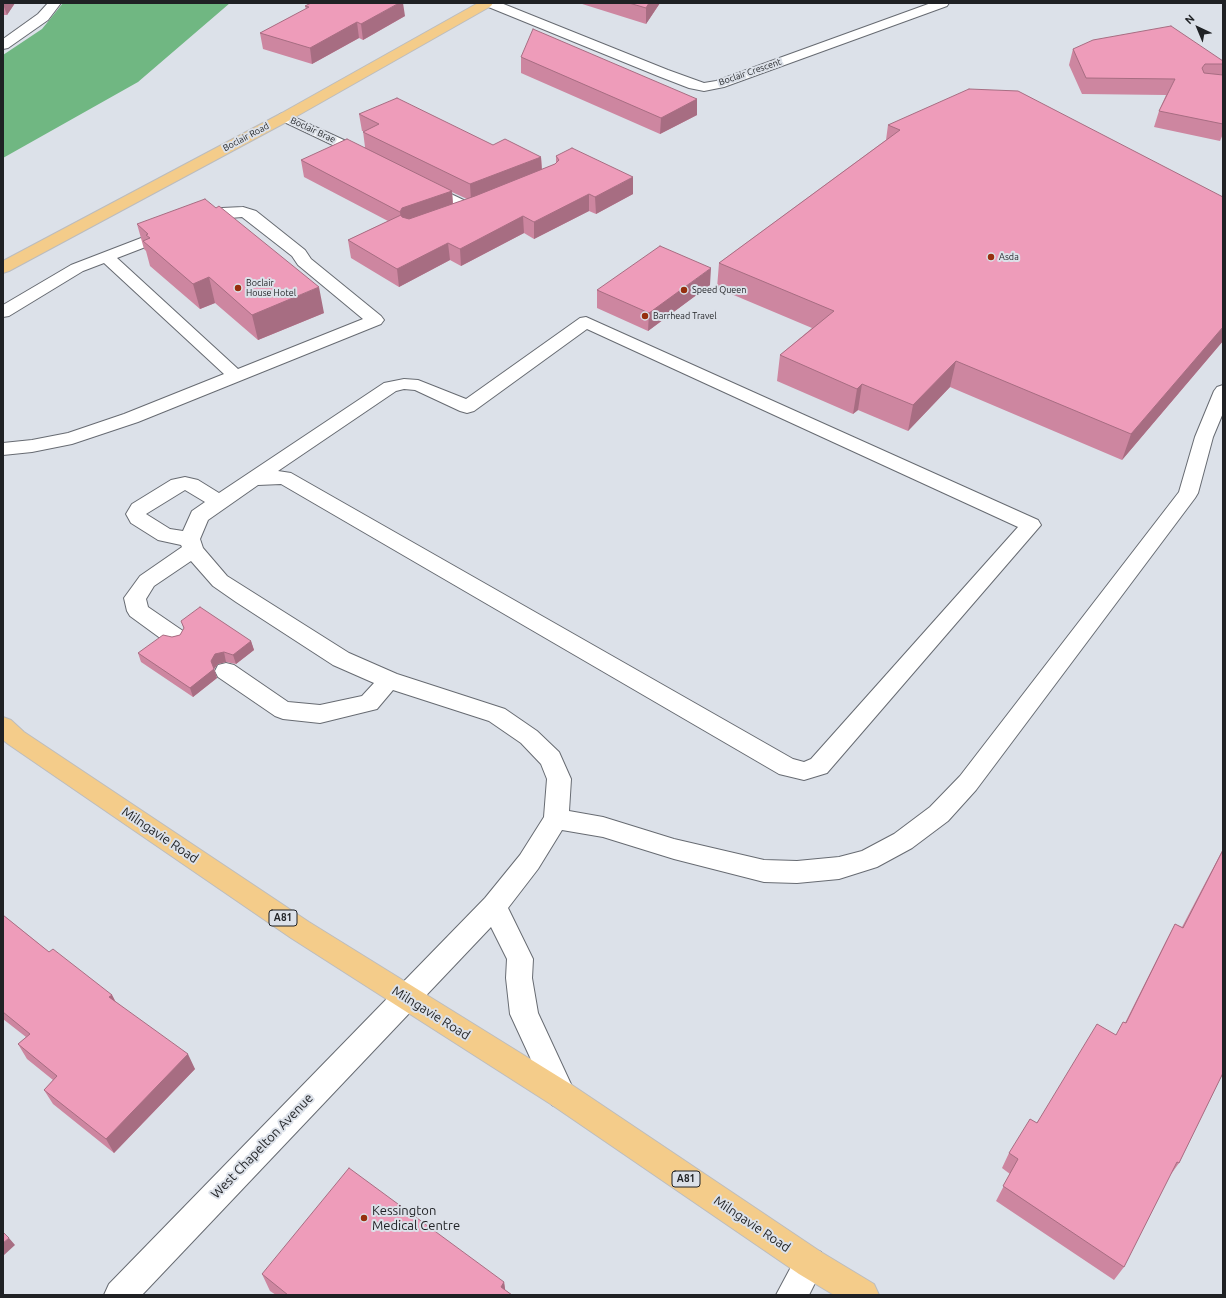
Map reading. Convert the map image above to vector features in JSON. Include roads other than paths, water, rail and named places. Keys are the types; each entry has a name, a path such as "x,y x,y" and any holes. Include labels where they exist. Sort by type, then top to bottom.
{"main road":[{"name":"Boclair Road","path":"3,268 285,116 487,3"},
{"name":"Milngavie Road","path":"3,726 16,738 294,926 562,1095 810,1263 862,1295"}],"street":[{"path":"3,45 43,17 55,3"},
{"name":"Boclair Crescent","path":"490,3 669,76 704,87 719,84 943,3"},
{"name":"Boclair Brae","path":"285,116 379,162"},
{"path":"414,180 470,209"},
{"path":"448,217 484,203"},
{"path":"3,312 77,268 212,216 222,213 243,212 250,214 299,253 304,262 375,320 131,418 72,438 32,446 3,449"},
{"path":"106,257 236,376"},
{"path":"175,637 138,611 135,598 147,581 191,545 199,516 390,387 404,384 418,385 467,407 586,322 1031,525 819,766 804,771 787,767 284,477 254,479"},
{"path":"219,502 185,483 178,485 139,509 136,514 138,518 165,534 191,545 220,581 341,659 389,680 497,716 529,737 551,759 559,779 556,819 603,827 674,849 764,871 796,872 839,868 868,860 904,841 938,814 968,783 1188,494 1204,437 1223,391"},
{"path":"226,672 282,710 320,714 369,703 389,680"},
{"name":"West Chapelton Avenue","path":"120,1295 494,906 529,862 556,819"},
{"path":"494,906 520,959 520,978 524,1014 562,1095"},
{"path":"792,1295 810,1263"}],"place":[{"name":"Asda","path":"991,257"},
{"name":"Boclair House Hotel","path":"238,288"},
{"name":"Speed Queen","path":"684,290"},
{"name":"Barrhead Travel","path":"645,316"},
{"name":"Kessington Medical Centre","path":"364,1218"}]}
